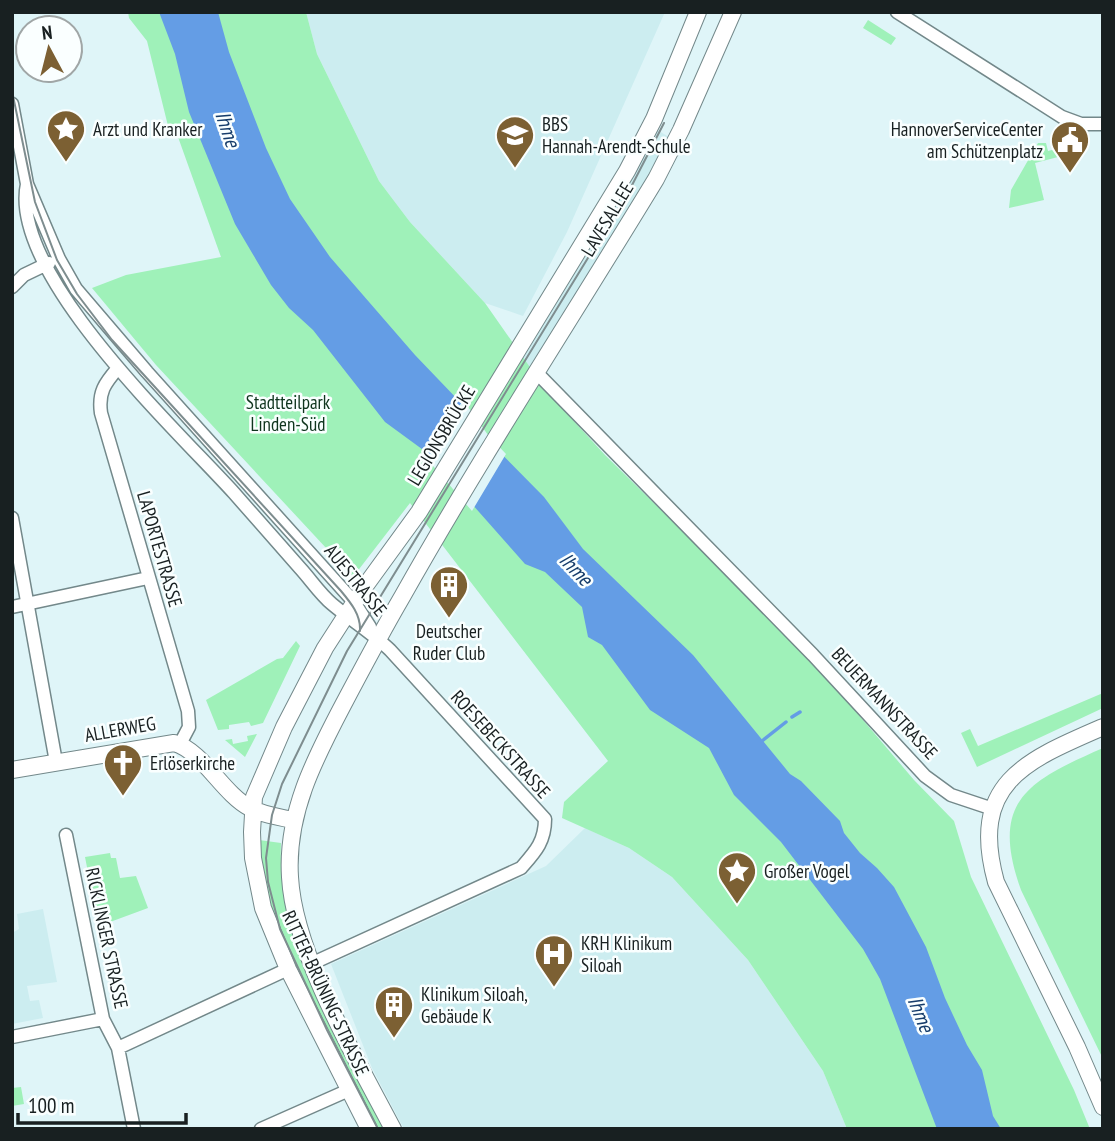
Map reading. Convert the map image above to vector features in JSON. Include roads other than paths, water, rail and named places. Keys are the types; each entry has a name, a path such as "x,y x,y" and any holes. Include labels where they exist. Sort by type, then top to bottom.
{"main road":[{"name":"LAVESALLEE","path":"499,380 628,171 654,118 698,12"},
{"name":"LAVESALLEE","path":"378,639 438,532 656,179 681,130 733,12"},
{"name":"LEGIONSBRÜCKE","path":"350,608 419,512 499,380"},
{"name":"RITTER-BRÜNING-STRASSE","path":"350,608 325,649 259,781 252,809 253,858 257,885 288,969 369,1129"},
{"name":"RITTER-BRÜNING-STRASSE","path":"378,639 319,750 293,820 290,855 292,895 301,934 346,1038 393,1129"},
{"path":"1103,727 1067,742 1031,762 1006,785 993,809 987,838 996,882 1077,1047 1103,1107"},
{"name":"ALLERWEG","path":"12,770 165,743 180,744 240,801 252,809 293,820"}],"street":[{"path":"897,12 1062,117 1081,124 1103,124"},
{"path":"12,104 27,184 59,259 24,275 12,287"},
{"path":"27,184 24,204 44,265"},
{"name":"AUESTRASSE","path":"59,259 76,289 130,354 378,639"},
{"name":"AUESTRASSE","path":"44,265 62,297 118,368 331,603 350,608"},
{"name":"LAPORTESTRASSE","path":"118,368 103,385 99,398 101,412 190,721 180,744"},
{"name":"BEUERMANNSTRASSE","path":"536,372 813,655 925,776 951,795 993,809"},
{"path":"12,518 56,762"},
{"path":"12,607 148,578"},
{"name":"ROESEBECKSTRASSE","path":"313,963 521,868 539,848 545,833 545,819 378,639"},
{"name":"RICKLINGER STRASSE","path":"66,835 103,1019 118,1048 134,1129"},
{"path":"118,1048 288,969"},
{"path":"12,1037 103,1019"},
{"path":"261,1129 349,1090"}],"water":[{"name":"Ihme","path":"159,12 218,12 229,52 266,148 290,199 330,257 415,355 461,403 485,437 544,497 583,549 693,655 790,774 801,781 840,821 844,833 860,853 894,887 926,947 945,998 982,1070 993,1116 1001,1129 937,1129 880,979 863,949 781,842 734,795 709,748 650,710 602,645 588,637 582,607 545,572 525,564 426,452 385,422 313,330 289,308 271,285 235,224 189,112 175,54"}],"waterway":[{"path":"792,717 800,712"},
{"path":"762,741 786,722"}],"tram line":[{"path":"12,91 35,202 57,260 77,294 112,340 341,591 357,614 360,631"},
{"path":"378,1129 327,1030 280,929 268,882 266,858 272,815 282,784 347,651 629,191 664,123"}],"place":[{"name":"Arzt und Kranker","path":"66,163"},
{"name":"BBS Hannah-Arendt-Schule","path":"515,169"},
{"name":"HannoverServiceCenter am Schützenplatz","path":"1070,174"},
{"name":"Deutscher Ruder Club","path":"449,619"},
{"name":"Erlöserkirche","path":"123,797"},
{"name":"Großer Vogel","path":"737,905"},
{"name":"KRH Klinikum Siloah","path":"554,988"},
{"name":"Klinikum Siloah, Gebäude K","path":"394,1039"}],"park label":[{"name":"Stadtteilpark Linden-Süd","path":"288,413"}]}
